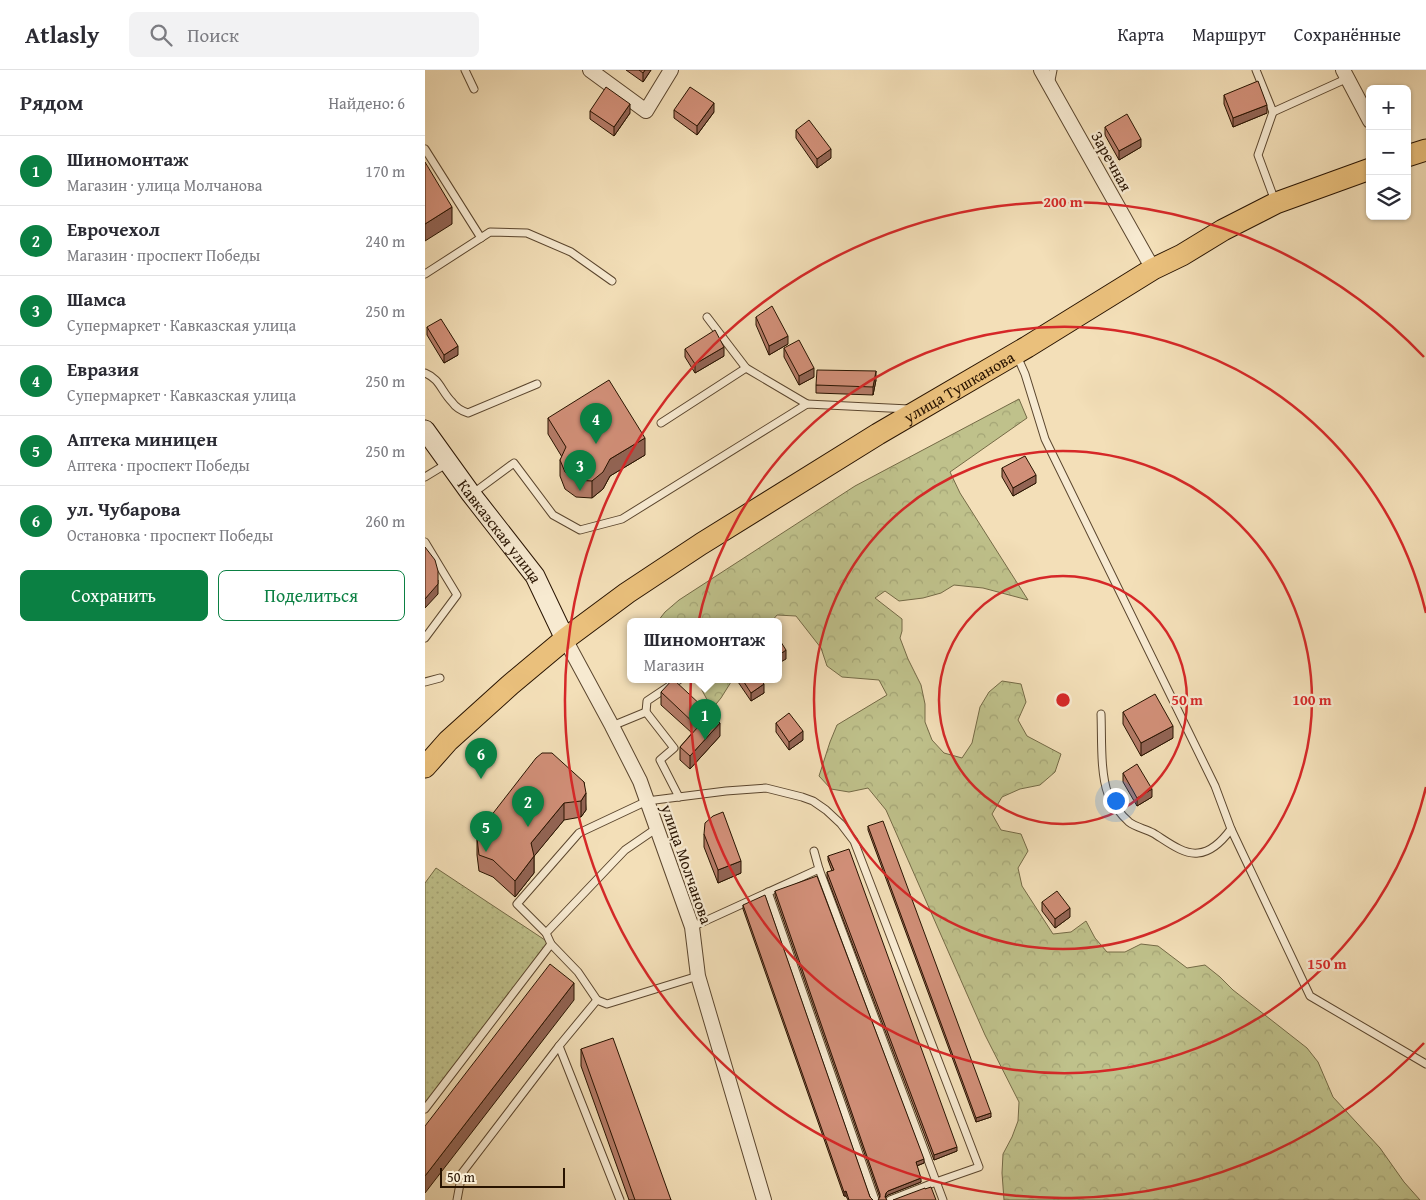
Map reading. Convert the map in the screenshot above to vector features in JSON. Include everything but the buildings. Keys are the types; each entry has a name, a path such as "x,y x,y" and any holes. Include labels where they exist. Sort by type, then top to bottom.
{"main road":[{"path":"1411,155 1426,150"},
{"name":"улица Тушканова","path":"425,767 448,741 565,639 627,593 701,544 919,409 1016,354 1153,269 1275,203 1366,170"}],"street":[{"path":"589,70 646,111 671,70"},
{"name":"Заречная","path":"1041,70 1153,269"},
{"path":"1345,74 1366,113"},
{"name":"Кавказская улица","path":"425,430 471,494 535,576 565,639"},
{"name":"улица Молчанова","path":"565,639 640,781 657,828 692,927 698,976 764,1200"}],"lane":[{"path":"465,70 474,89"},
{"path":"1050,85 1053,70"},
{"path":"1256,70 1273,112 1258,154 1275,203"},
{"path":"1273,112 1345,74"},
{"path":"425,149 481,238"},
{"path":"425,274 490,232 527,233 571,252 612,281"},
{"path":"707,317 746,368 807,404 919,409"},
{"path":"1016,354 1025,374 1045,440 1215,786 1231,829 1310,996 1426,1064"},
{"path":"661,423 746,368"},
{"path":"425,373 433,376 451,402 460,410 468,413 537,384"},
{"path":"471,494 514,463 553,515 580,530 622,519 807,404"},
{"path":"425,477 448,463"},
{"path":"425,542 457,595 425,638"},
{"path":"425,682 440,678"},
{"path":"674,683 647,700 646,712 674,748 660,760 679,796"},
{"path":"612,726 646,712"},
{"path":"1101,714 1105,784 1112,800 1129,822 1153,833 1173,846 1195,854 1207,851 1218,844 1231,829"},
{"path":"698,976 607,1004 597,1000 578,972 551,944 546,933 517,904 579,833 647,801 766,788 813,801 826,810 841,824 854,841 979,1167 890,1200"},
{"path":"546,933 625,850 657,828"},
{"path":"814,852 943,1200"},
{"path":"692,927 819,869"},
{"path":"768,892 875,1200"},
{"path":"425,1109 551,944"},
{"path":"457,1200 462,1173 559,1046 597,1000"},
{"path":"559,1046 620,1200"}],"green space":[{"path":"1019,399 1027,418 950,472 960,493 1028,600 983,588 954,585 941,593 923,598 899,601 885,591 875,598 902,619 900,638 921,685 925,704 925,722 932,740 944,753 962,758 972,743 980,707 989,692 1002,681 1021,684 1026,702 1018,720 1027,736 1061,754 1055,772 1040,785 1020,789 1002,797 992,814 1001,830 1021,834 1028,851 1018,868 1022,886 1053,934 1071,932 1086,921 1095,938 1107,952 1125,952 1141,944 1158,946 1187,968 1205,965 1233,990 1307,1048 1318,1062 1333,1097 1380,1148 1404,1182 1420,1200 1004,1200 1003,1154 1018,1121 1019,1102 985,1035 886,810 868,788 849,792 831,789 819,776 837,725 887,695 879,680 842,677 827,666 821,648 796,616 777,615 774,618 660,618 679,600 855,486"},
{"path":"698,683 730,683 721,698 712,709"},
{"path":"436,868 551,944 425,1109 425,883"}],"place":[{"name":"Евразия","path":"596,444"},
{"name":"Шамса","path":"580,491"},
{"name":"Шиномонтаж","path":"705,740"},
{"name":"ул. Чубарова","path":"481,779"},
{"name":"Еврочехол","path":"528,827"},
{"name":"Аптека миницен","path":"486,852"}]}
